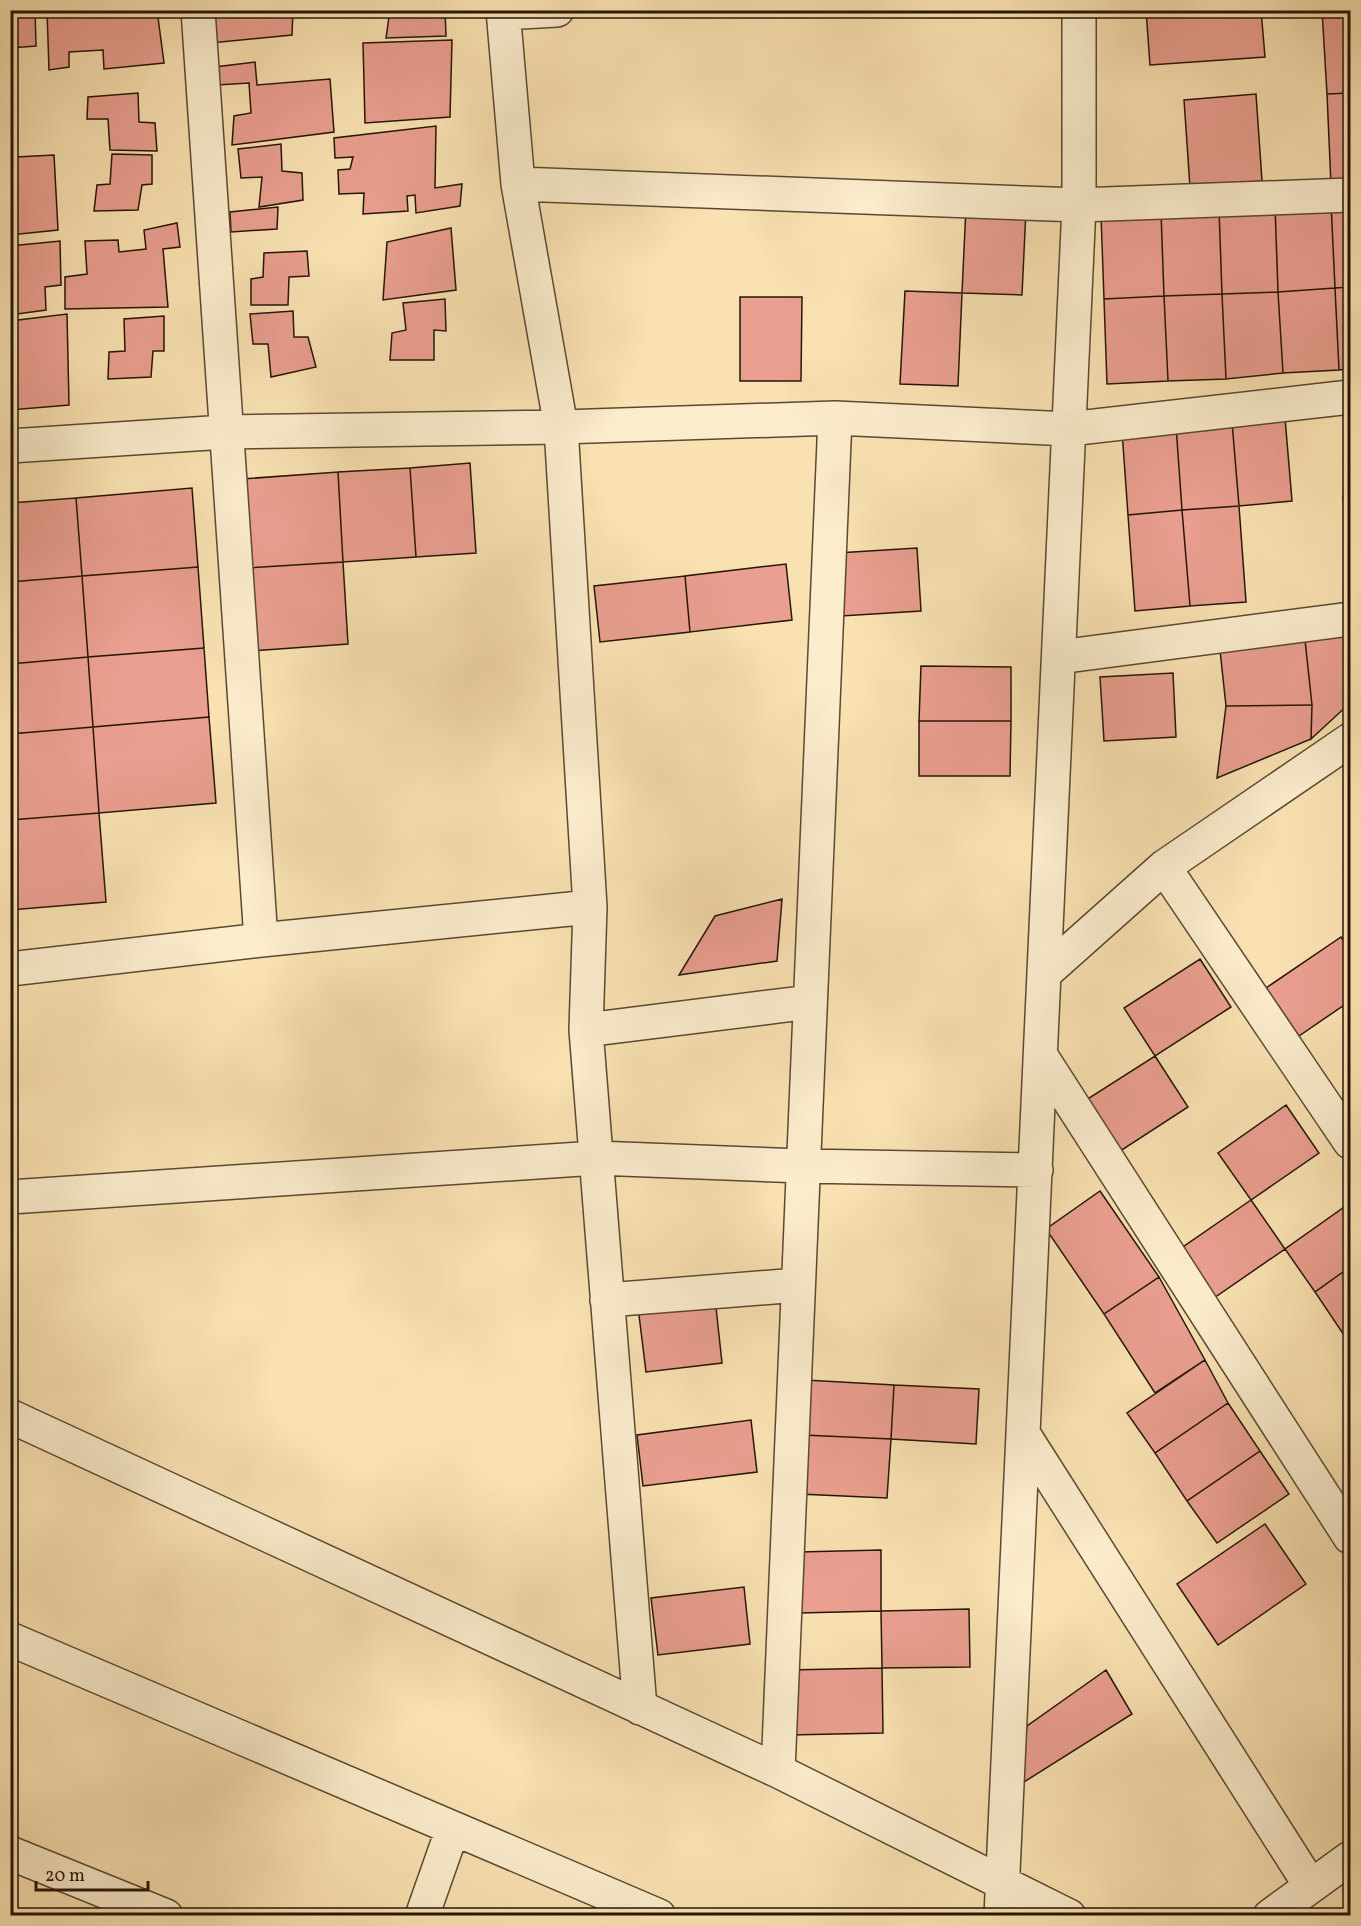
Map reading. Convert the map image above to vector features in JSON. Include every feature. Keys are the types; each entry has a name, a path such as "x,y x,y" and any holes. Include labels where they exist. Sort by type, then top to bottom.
{"street":[{"path":"198,10 261,940"},
{"path":"556,10 504,12 518,184 561,427 590,907 586,1030 640,1708"},
{"path":"1001,1916 1079,205 1079,10"},
{"path":"518,184 1079,205 1350,195"},
{"path":"10,446 225,432 561,427 835,418 1069,429 1350,397"},
{"path":"778,1771 835,418"},
{"path":"1059,657 1350,619"},
{"path":"1045,973 1164,867 1349,745"},
{"path":"1164,867 1350,1142"},
{"path":"10,969 261,940 590,907"},
{"path":"586,1030 810,1002"},
{"path":"1041,1056 1350,1537"},
{"path":"10,1197 596,1158 803,1166 1036,1170"},
{"path":"607,1300 798,1285"},
{"path":"10,1416 778,1771 1069,1916"},
{"path":"1024,1435 1310,1885"},
{"path":"10,1639 453,1828 602,1904 658,1916"},
{"path":"422,1916 453,1828"},
{"path":"10,1852 166,1915"},
{"path":"1270,1916 1350,1858"}],"building":[{"path":"10,10 35,10 36,46 10,48"},
{"path":"47,10 157,10 164,63 104,69 103,50 69,52 69,67 49,70"},
{"path":"214,10 293,10 292,35 211,43"},
{"path":"335,10 387,10 336,16"},
{"path":"390,10 445,10 446,36 386,38"},
{"path":"1146,10 1261,10 1265,57 1150,65"},
{"path":"1322,10 1350,10 1350,93 1327,94"},
{"path":"452,40 450,117 365,123 363,43"},
{"path":"255,62 257,85 330,79 334,132 232,145 234,116 251,113 249,83 217,85 215,67"},
{"path":"138,93 139,122 155,123 157,151 110,150 108,119 87,119 88,97"},
{"path":"1350,93 1350,184 1331,185 1327,94"},
{"path":"1256,94 1262,181 1190,187 1184,100"},
{"path":"10,103 13,104 15,129 10,129"},
{"path":"436,126 435,188 462,184 460,206 416,213 415,195 407,196 408,211 363,214 364,193 339,194 338,170 350,169 353,157 335,158 334,138"},
{"path":"281,144 282,171 302,173 303,200 259,207 262,177 241,178 238,149"},
{"path":"112,154 152,155 152,184 142,185 138,210 94,211 97,185 110,184"},
{"path":"54,155 58,230 10,235 10,169 16,168 16,157"},
{"path":"1331,203 1350,203 1350,287 1335,288"},
{"path":"1331,203 1335,288 1278,292 1275,206"},
{"path":"1275,206 1278,292 1222,294 1219,209"},
{"path":"278,207 277,229 231,232 230,212"},
{"path":"966,207 1026,210 1022,295 962,293"},
{"path":"1219,209 1222,294 1164,296 1161,212"},
{"path":"1161,212 1164,296 1104,299 1101,215"},
{"path":"177,223 180,247 163,249 168,307 65,309 65,277 87,274 85,241 118,240 119,252 146,249 144,230"},
{"path":"451,228 456,290 383,300 387,242"},
{"path":"60,241 61,285 45,287 46,310 10,315 10,246"},
{"path":"307,251 309,276 289,277 288,305 251,305 251,279 263,277 264,253"},
{"path":"1350,287 1350,369 1339,370 1335,288"},
{"path":"1335,288 1339,370 1283,373 1278,292"},
{"path":"905,291 962,293 958,386 900,384"},
{"path":"1278,292 1283,373 1226,379 1222,294"},
{"path":"1222,294 1226,379 1168,381 1164,296"},
{"path":"1164,296 1168,381 1107,384 1104,299"},
{"path":"740,297 802,297 801,381 740,381"},
{"path":"445,299 446,331 434,330 434,360 390,360 392,333 406,330 403,303"},
{"path":"293,311 294,337 308,337 316,367 271,377 268,344 253,344 250,314"},
{"path":"67,314 69,405 10,410 10,321"},
{"path":"164,316 164,351 153,351 151,377 108,379 109,352 125,351 124,319"},
{"path":"1285,418 1292,501 1239,506 1232,422"},
{"path":"1232,422 1239,506 1182,510 1176,426"},
{"path":"1176,426 1182,510 1128,515 1122,431"},
{"path":"470,463 476,553 416,557 410,468"},
{"path":"410,468 416,557 343,562 338,472"},
{"path":"338,472 343,562 247,568 242,479"},
{"path":"192,488 198,567 82,576 76,498"},
{"path":"1350,496 1350,563 1343,497"},
{"path":"76,498 82,576 10,582 10,503"},
{"path":"1239,506 1246,602 1190,606 1182,510"},
{"path":"1182,510 1190,606 1135,611 1128,515"},
{"path":"917,548 921,611 841,616 837,553"},
{"path":"343,562 348,644 252,651 247,568"},
{"path":"786,564 792,620 690,632 685,576"},
{"path":"198,567 204,648 88,657 82,576"},
{"path":"82,576 88,657 10,664 10,582"},
{"path":"685,576 690,632 600,642 594,586"},
{"path":"1350,629 1350,703 1311,739 1312,705 1305,640"},
{"path":"1305,640 1312,705 1226,706 1219,641"},
{"path":"204,648 209,717 93,727 88,657"},
{"path":"88,657 93,727 10,734 10,664"},
{"path":"921,666 1011,667 1011,721 919,721"},
{"path":"1173,673 1176,737 1104,741 1100,677"},
{"path":"1312,705 1311,739 1217,778 1226,706"},
{"path":"209,717 216,803 99,813 93,727"},
{"path":"919,721 1011,721 1010,776 919,776"},
{"path":"93,727 99,813 10,820 10,734"},
{"path":"99,813 106,902 10,910 10,820"},
{"path":"782,899 777,961 679,975 715,916"},
{"path":"1341,937 1350,951 1350,1001 1299,1036 1266,988"},
{"path":"1200,959 1231,1007 1155,1056 1124,1008"},
{"path":"1155,1056 1188,1107 1108,1159 1075,1107"},
{"path":"1286,1105 1319,1153 1251,1200 1218,1153"},
{"path":"1100,1191 1159,1277 1104,1314 1046,1229"},
{"path":"1251,1200 1285,1249 1211,1300 1177,1251"},
{"path":"1350,1203 1350,1267 1315,1292 1285,1249"},
{"path":"1350,1267 1350,1344 1315,1292"},
{"path":"1159,1277 1205,1360 1155,1393 1104,1314"},
{"path":"715,1298 722,1363 646,1372 638,1307"},
{"path":"1205,1360 1228,1403 1155,1453 1127,1413"},
{"path":"805,1380 894,1385 891,1439 803,1435"},
{"path":"894,1385 979,1389 976,1444 891,1439"},
{"path":"1228,1403 1260,1451 1187,1501 1155,1453"},
{"path":"751,1420 757,1472 643,1486 637,1435"},
{"path":"803,1435 891,1439 887,1498 799,1494"},
{"path":"1260,1451 1289,1494 1217,1543 1187,1501"},
{"path":"1265,1524 1306,1584 1218,1645 1177,1584"},
{"path":"881,1550 881,1611 799,1613 798,1552"},
{"path":"744,1587 750,1644 658,1655 651,1598"},
{"path":"969,1609 970,1667 882,1668 881,1611"},
{"path":"882,1668 883,1733 789,1735 788,1670"},
{"path":"1106,1670 1132,1714 1016,1787 1027,1726"}]}
